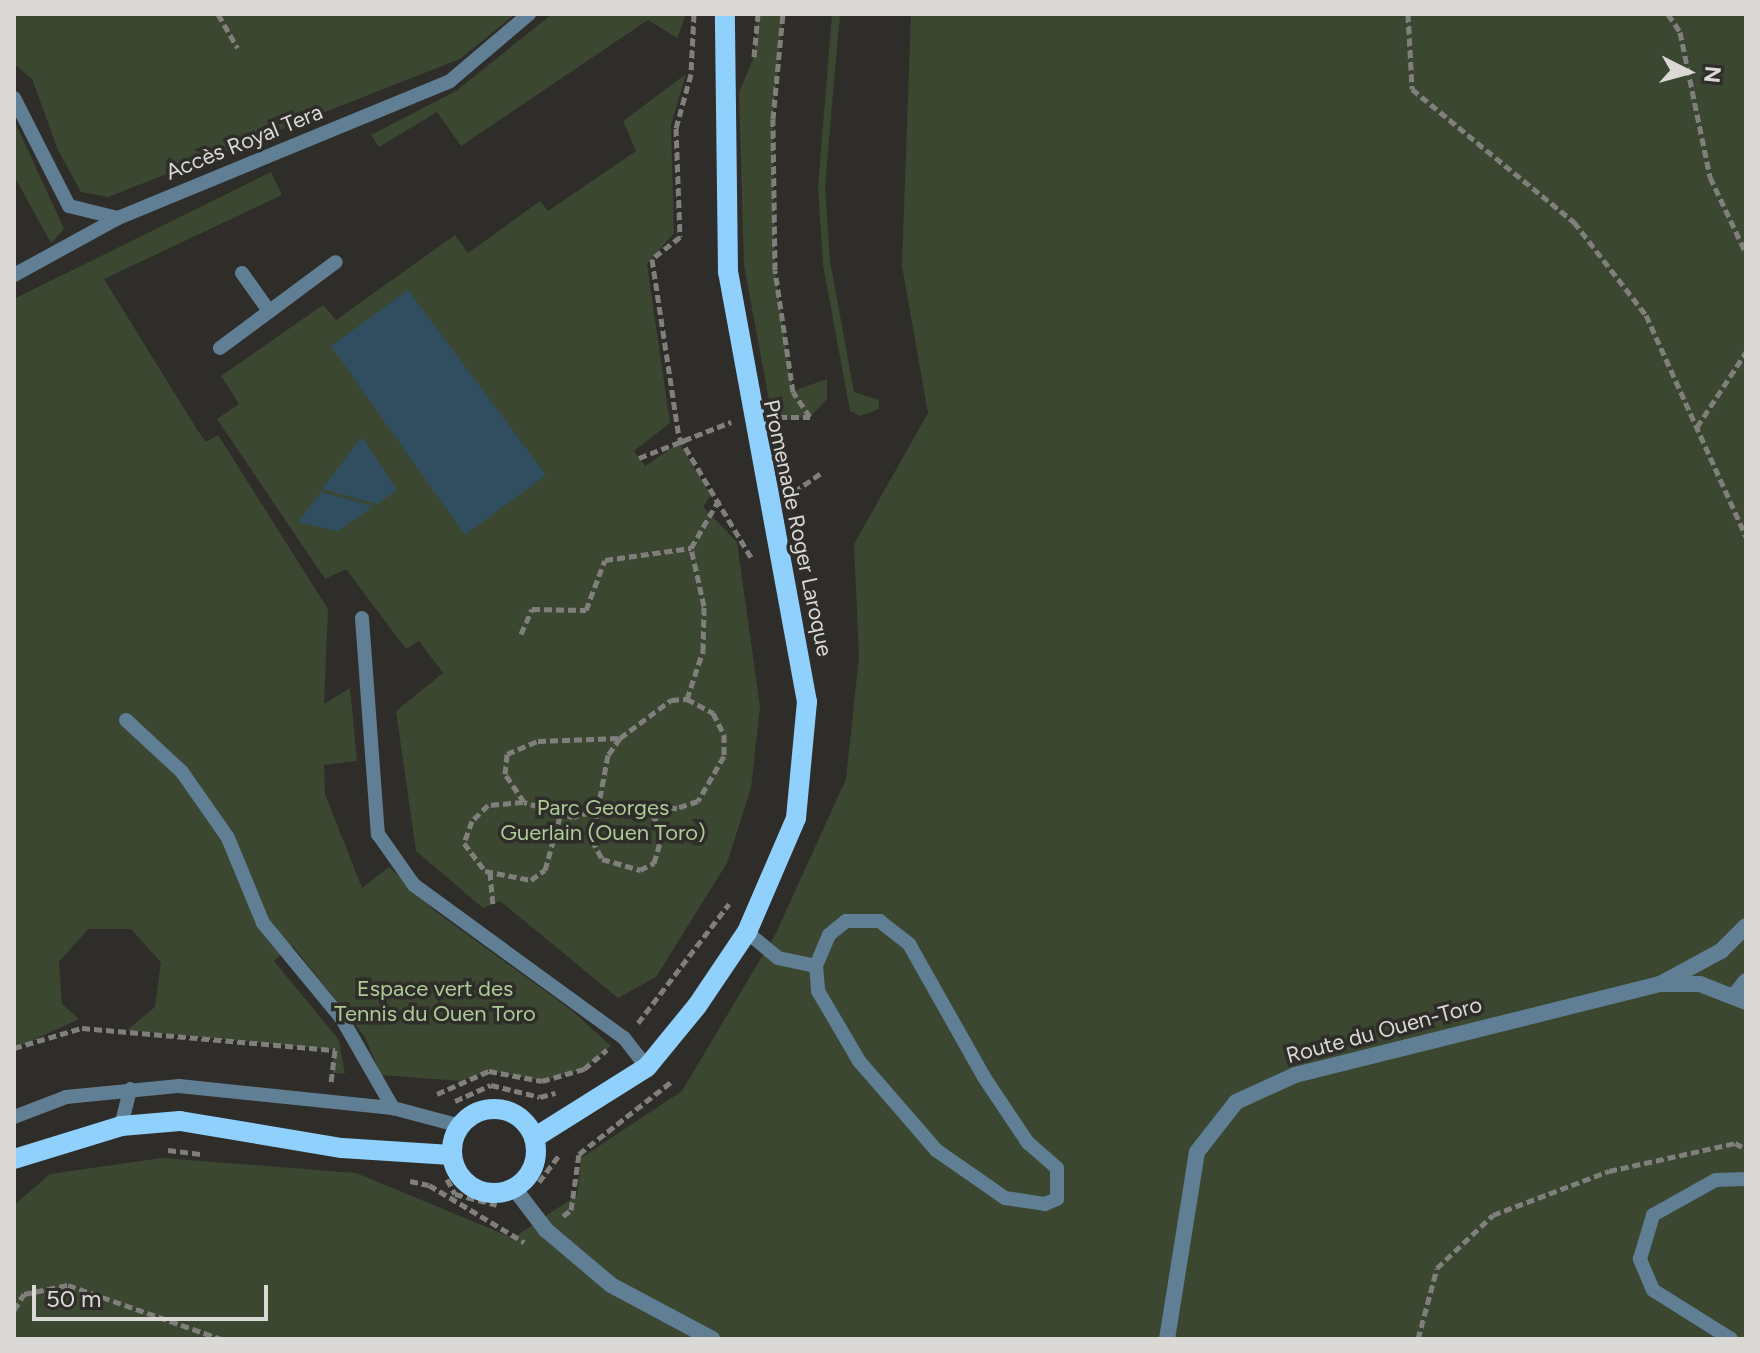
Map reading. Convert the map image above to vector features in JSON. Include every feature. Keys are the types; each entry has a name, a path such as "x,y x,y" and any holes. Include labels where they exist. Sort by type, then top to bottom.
{"main road":[{"name":"Promenade Roger Laroque","path":"534,1138 647,1067 747,932 796,818 807,702 728,272 725,14"},
{"path":"502,1108 520,1117 534,1138 533,1168 514,1188 486,1194 469,1186 451,1155 460,1126 482,1109 502,1108"},
{"path":"14,1159 121,1126 180,1121 342,1148 451,1155"}],"street":[{"path":"1660,984 1721,951 1746,926"},
{"path":"1740,998 1746,981"},
{"name":"Route du Ouen-Toro","path":"1167,1339 1197,1152 1236,1102 1295,1075 1660,984 1700,984 1740,998"},
{"path":"514,1188 546,1230 611,1285 712,1339"}],"lane":[{"name":"Accès Royal Tera","path":"14,275 118,218 450,81 529,14"},
{"path":"14,98 69,206 118,218"},
{"path":"220,348 336,262"},
{"path":"242,273 269,311"},
{"path":"362,618 378,834 414,885 626,1042 647,1067"},
{"path":"126,720 182,772 219,825 263,923 342,1019 393,1108"},
{"path":"846,921 880,921 909,944 984,1077 1028,1143 1057,1168 1057,1199 1045,1204 1005,1198 936,1150 859,1061 818,991 816,966 829,935 846,921"},
{"path":"747,932 778,958 816,966"},
{"path":"14,1117 66,1097 179,1086 393,1108 460,1126"},
{"path":"121,1126 130,1089"},
{"path":"1731,1339 1653,1290 1640,1259 1653,1215 1716,1180 1746,1179"}],"path":[{"path":"218,14 238,48"},
{"path":"694,14 691,74 676,128 680,237 652,259 679,437 720,498 757,569"},
{"path":"702,72 703,14"},
{"path":"783,14 773,119 775,270 793,392 810,417"},
{"path":"1408,14 1412,89 1574,222 1646,315 1746,536"},
{"path":"1668,14 1680,32 1710,177 1746,253"},
{"path":"1697,428 1746,352"},
{"path":"731,409 737,436"},
{"path":"639,458 679,437 734,421"},
{"path":"687,699 703,651 704,606 691,548 720,498"},
{"path":"521,634 532,609 586,610 605,560 691,548"},
{"path":"493,904 490,872 464,843 472,821 488,805 524,802 561,813 602,809 646,806 698,801 724,756 713,713 687,699 671,700 620,738 608,755 602,809 592,840 602,859 640,870 662,845 656,814 646,806"},
{"path":"524,802 505,774 507,754 538,741 620,738"},
{"path":"490,872 531,880 545,870 561,813"},
{"path":"573,1085 626,1042 673,986 734,897"},
{"path":"726,927 741,900"},
{"path":"14,1048 82,1028 335,1050 331,1083 343,1084"},
{"path":"429,1093 443,1094 489,1071 542,1081 570,1073 626,1042"},
{"path":"437,1106 491,1085 540,1097 559,1092"},
{"path":"329,1092 343,1093"},
{"path":"1418,1339 1437,1268 1493,1215 1609,1171 1735,1143 1746,1147"},
{"path":"410,1181 429,1185 528,1245"},
{"path":"14,1310 24,1294 68,1285 221,1339"}],"green space":[{"path":"14,14 515,14 460,59 108,197 81,192 58,150 32,79 14,64"},
{"path":"552,14 686,14 677,38 648,20 461,146 437,112 379,147 371,135 456,91"},
{"path":"758,14 783,14 773,119 775,270 793,391 827,379 827,399 810,417 784,420 771,411 744,265 739,92 754,57"},
{"path":"832,14 840,14 825,186 830,261 854,392 879,400 879,409 860,416 850,411 823,265 818,187"},
{"path":"911,14 1746,14 1746,1339 14,1339 14,1205 50,1174 162,1158 356,1173 513,1238 577,1195 581,1158 682,1091 776,933 846,779 859,657 854,544 928,413 902,266"},
{"name":"Parc Georges Guerlain (Ouen Toro)","path":"686,74 671,125 674,233 647,264 670,423 634,451 645,466 679,443 711,495 703,507 737,542 760,707 751,788 727,863 656,977 618,998 500,901 483,908 416,851 396,711 443,673 419,641 406,649 346,569 325,579 217,419 239,404 221,376 323,305 336,320 455,235 468,253 540,201 548,211 636,151 623,121"},
{"path":"14,120 64,229 51,243 14,176"},
{"name":"Espace vert des Tennis du Ouen Toro","path":"271,172 282,195 104,279 198,431 206,442 218,435 328,609 324,704 350,688 357,761 324,765 325,794 362,888 389,867 435,911 570,1009 611,1046 584,1069 542,1081 490,1071 461,1081 381,1075 365,1037 292,945 274,961 339,1040 345,1074 332,1073 334,1050 127,1030 155,1007 161,962 131,929 88,929 59,962 62,1004 79,1019 14,1049 14,299"}],"water":[{"path":"408,290 546,475 465,535 331,346"},
{"path":"362,437 397,490 377,504 322,489"},
{"path":"321,492 373,506 338,531 298,522"}]}
